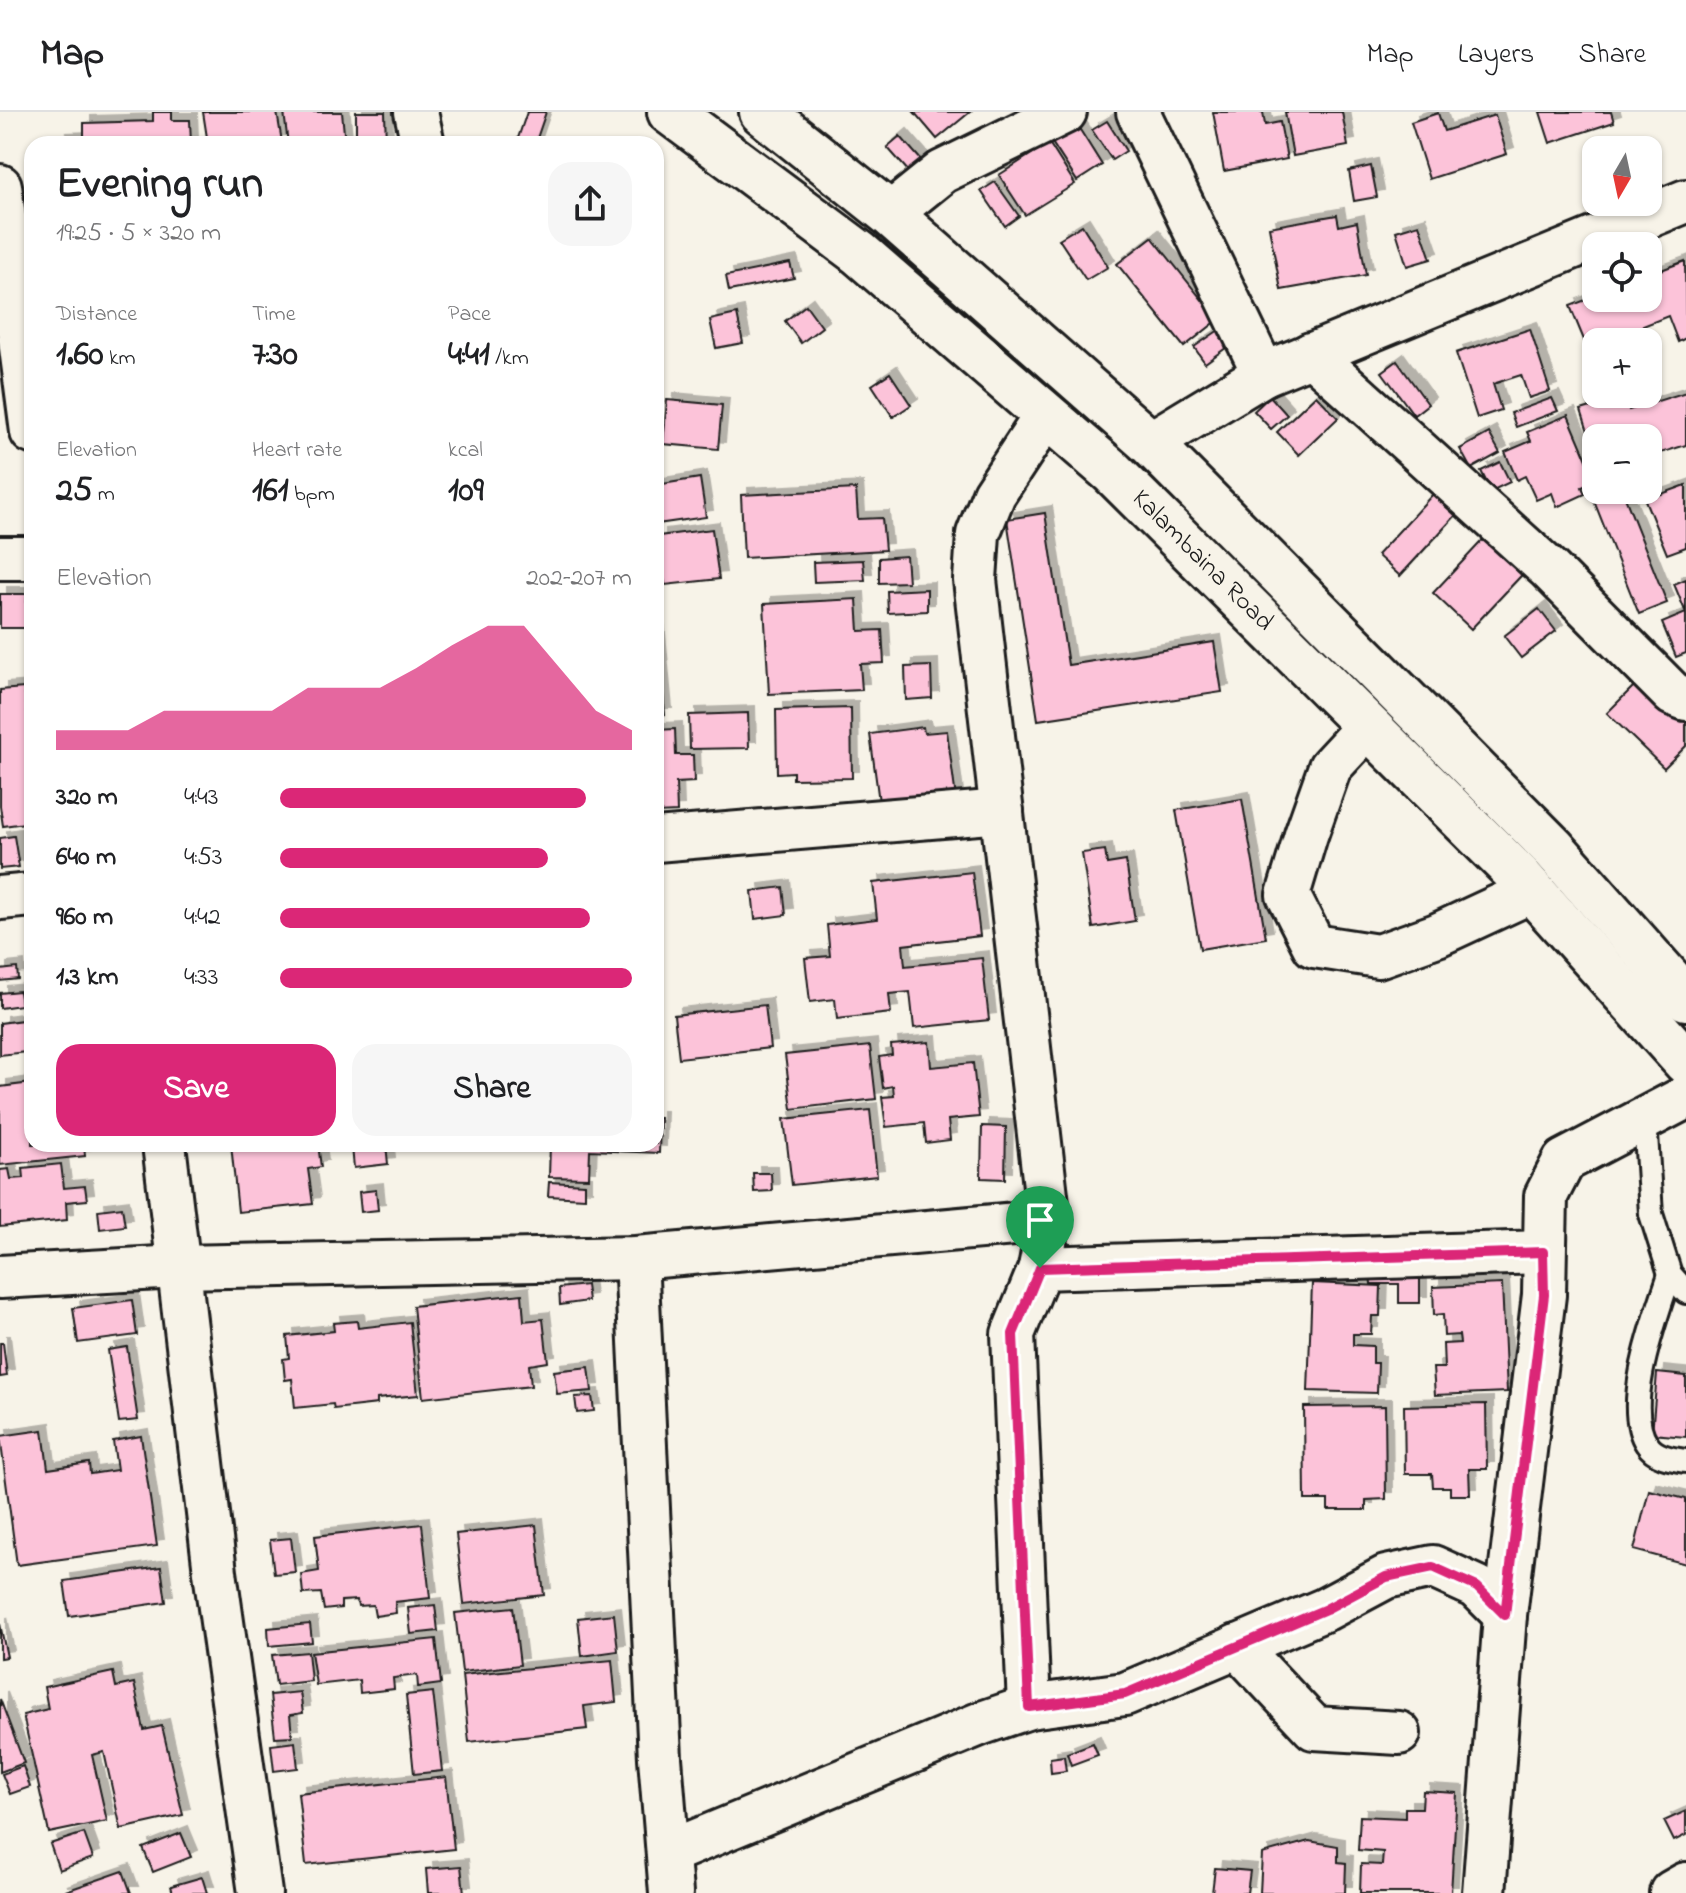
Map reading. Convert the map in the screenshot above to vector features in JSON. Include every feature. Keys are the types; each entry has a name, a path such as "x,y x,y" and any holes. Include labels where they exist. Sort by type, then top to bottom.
{"main road":[{"name":"Kalambaina Road","path":"670,112 859,253 1111,471 1532,891 1686,1062"},
{"name":"Kalambaina Road","path":"762,112 890,214 1150,443 1554,849 1686,998"},
{"path":"1672,1893 1686,1885"}],"street":[{"path":"416,112 421,136"},
{"path":"890,214 942,172 1065,112"},
{"path":"1138,112 1264,374"},
{"path":"0,186 24,370"},
{"path":"1150,443 1264,374 1686,201"},
{"path":"1311,354 1549,569 1673,694 1686,699"},
{"path":"1029,1707 1013,1334 1040,1268 1049,1221 975,580 978,534 994,494 1046,415"},
{"path":"0,558 24,558"},
{"path":"1368,726 1330,767 1288,895 1314,946 1378,956 1437,935 1532,891"},
{"path":"664,839 1002,811"},
{"path":"0,898 24,896"},
{"path":"1484,1893 1505,1615 1544,1295 1546,1196 1564,1161 1686,1097"},
{"path":"165,1152 215,1572 260,1893"},
{"path":"0,1277 178,1267 636,1258 1049,1221"},
{"path":"1040,1268 1543,1252"},
{"path":"636,1258 660,1758 671,1893"},
{"path":"670,1852 982,1723 1029,1707 1125,1694 1326,1609 1386,1577 1433,1567 1477,1587 1505,1615"},
{"path":"1237,1646 1314,1728 1399,1733"}],"lane":[{"path":"1645,1118 1651,1214 1670,1274 1686,1292"},
{"path":"1670,1274 1641,1367 1637,1417 1647,1446 1667,1459 1686,1461"}],"building":[{"path":"153,112 172,112 172,120 190,120 191,136 84,136 84,123 153,121"},
{"path":"203,112 277,112 281,136 207,136"},
{"path":"284,112 342,112 344,136 287,136"},
{"path":"356,112 385,112 386,136 356,136"},
{"path":"527,112 546,112 538,136 519,136"},
{"path":"914,112 970,112 937,139"},
{"path":"1213,112 1263,112 1265,125 1280,122 1287,159 1224,171"},
{"path":"1285,112 1342,112 1348,146 1293,156"},
{"path":"1540,112 1611,112 1614,122 1550,143"},
{"path":"1438,113 1444,131 1495,115 1507,154 1429,179 1411,122"},
{"path":"1107,121 1126,151 1112,160 1092,130"},
{"path":"1077,125 1102,165 1077,181 1051,141"},
{"path":"900,136 922,161 909,172 887,147"},
{"path":"1049,143 1075,184 1025,215 999,175"},
{"path":"1371,166 1377,197 1354,201 1349,171"},
{"path":"995,182 1019,216 1005,226 981,191"},
{"path":"1337,215 1339,226 1357,222 1366,275 1281,290 1269,227"},
{"path":"1419,224 1431,259 1407,266 1396,231"},
{"path":"1082,225 1108,267 1086,280 1059,239"},
{"path":"1152,237 1218,320 1184,347 1117,264"},
{"path":"1685,261 1686,338 1678,342 1668,316 1638,328 1582,328 1582,335 1570,306 1582,301 1582,312 1662,312 1662,270"},
{"path":"790,263 794,278 729,291 726,276"},
{"path":"806,305 822,327 801,343 785,321"},
{"path":"737,314 743,343 716,348 710,320"},
{"path":"1530,329 1550,391 1529,398 1521,375 1493,384 1501,410 1477,418 1456,353"},
{"path":"1219,330 1230,345 1205,363 1194,347"},
{"path":"1397,361 1428,404 1414,415 1382,372"},
{"path":"890,373 911,405 893,417 872,385"},
{"path":"1686,392 1686,445 1662,453 1662,424 1586,424 1581,410 1662,408 1662,400"},
{"path":"1316,395 1338,418 1299,455 1277,432"},
{"path":"1270,396 1287,415 1271,429 1254,411"},
{"path":"1552,398 1558,411 1516,427 1511,413"},
{"path":"667,400 722,405 718,449 664,444"},
{"path":"1568,415 1582,448 1582,495 1557,507 1552,493 1536,500 1525,476 1517,480 1505,452 1531,441 1527,432"},
{"path":"1489,433 1500,453 1471,469 1460,449"},
{"path":"1500,462 1510,482 1491,491 1481,471"},
{"path":"700,478 706,517 664,523 664,484"},
{"path":"1686,485 1686,547 1667,554 1647,504 1662,504 1662,494"},
{"path":"856,489 858,519 882,518 885,550 744,558 741,495"},
{"path":"1433,494 1456,515 1400,576 1377,555"},
{"path":"1595,504 1628,504 1667,603 1639,614"},
{"path":"1045,513 1068,665 1214,642 1222,692 1038,720 1007,519"},
{"path":"1495,527 1533,563 1471,629 1433,593"},
{"path":"712,529 719,579 665,585 664,535"},
{"path":"906,556 908,582 879,583 879,558"},
{"path":"863,560 865,580 814,582 813,562"},
{"path":"1686,579 1686,613 1674,584"},
{"path":"927,589 927,611 888,613 887,591"},
{"path":"0,594 24,594 24,628 0,628"},
{"path":"857,599 859,631 882,630 884,663 860,664 862,690 769,694 764,604"},
{"path":"1539,609 1556,631 1521,658 1504,636"},
{"path":"1686,613 1686,653 1676,657 1662,623"},
{"path":"931,666 932,698 906,700 905,667"},
{"path":"1645,675 1686,715 1686,746 1664,768 1607,713"},
{"path":"24,688 24,823 3,826 0,806 0,690"},
{"path":"851,708 852,778 793,779 793,772 777,773 776,710"},
{"path":"748,713 749,748 690,749 689,715"},
{"path":"923,727 924,733 947,731 956,798 879,802 870,734"},
{"path":"675,729 676,755 693,755 694,782 676,783 677,812 664,813 664,730"},
{"path":"1242,799 1266,938 1200,949 1176,810"},
{"path":"14,836 19,867 0,869 0,838"},
{"path":"1105,850 1107,864 1126,861 1135,921 1093,928 1082,853"},
{"path":"972,872 980,936 903,945 905,966 982,958 989,1020 914,1028 910,992 889,994 891,1013 837,1019 835,999 810,1002 805,958 830,956 827,925 877,919 873,883"},
{"path":"783,887 786,915 755,919 752,891"},
{"path":"17,968 18,979 0,981 0,970"},
{"path":"19,991 21,1005 0,1008 0,993"},
{"path":"765,1005 770,1048 679,1058 674,1015"},
{"path":"23,1020 24,1052 0,1055 0,1023"},
{"path":"929,1042 931,1067 973,1063 979,1117 948,1120 950,1140 926,1143 924,1123 886,1127 882,1097 894,1096 893,1086 883,1088 879,1057 892,1055 891,1045"},
{"path":"870,1046 876,1099 792,1109 785,1055"},
{"path":"24,1084 24,1152 85,1152 85,1156 0,1165 0,1087"},
{"path":"870,1110 877,1176 792,1185 784,1119"},
{"path":"982,1126 1006,1127 1005,1179 981,1178"},
{"path":"232,1152 319,1152 321,1167 308,1169 313,1204 238,1212"},
{"path":"352,1152 387,1152 388,1164 354,1168"},
{"path":"550,1152 590,1152 589,1178 549,1177"},
{"path":"61,1164 64,1188 85,1186 87,1200 66,1202 67,1220 0,1227 0,1170 9,1169 11,1179 24,1178 23,1168"},
{"path":"753,1173 771,1173 772,1191 754,1192"},
{"path":"549,1182 585,1184 585,1198 548,1196"},
{"path":"376,1190 378,1210 361,1212 359,1192"},
{"path":"122,1207 125,1226 100,1229 98,1210"},
{"path":"1402,1270 1402,1279 1420,1279 1420,1303 1399,1303 1399,1284 1371,1284 1370,1271"},
{"path":"1312,1283 1381,1286 1380,1316 1372,1316 1371,1334 1353,1334 1353,1345 1373,1346 1373,1363 1378,1363 1377,1393 1308,1391"},
{"path":"1502,1284 1507,1392 1435,1395 1433,1368 1444,1368 1443,1344 1460,1343 1459,1335 1444,1336 1443,1314 1434,1315 1433,1287"},
{"path":"586,1285 588,1301 560,1305 559,1288"},
{"path":"522,1294 524,1321 543,1319 548,1362 529,1365 531,1386 423,1398 413,1306"},
{"path":"132,1300 137,1335 78,1343 73,1308"},
{"path":"357,1321 358,1328 410,1322 418,1395 377,1399 377,1404 334,1409 333,1404 295,1408 292,1379 285,1380 283,1359 289,1358 287,1336 334,1331 333,1323"},
{"path":"0,1343 3,1343 7,1376 0,1377"},
{"path":"127,1347 138,1420 119,1422 108,1350"},
{"path":"589,1367 592,1391 557,1394 554,1371"},
{"path":"1657,1373 1686,1376 1686,1437 1652,1434"},
{"path":"592,1396 594,1411 577,1413 575,1397"},
{"path":"1486,1404 1487,1469 1469,1469 1470,1495 1450,1495 1450,1487 1433,1487 1432,1474 1405,1474 1404,1406"},
{"path":"1385,1406 1386,1499 1366,1500 1366,1510 1328,1510 1328,1500 1305,1500 1304,1407"},
{"path":"43,1430 48,1469 89,1463 90,1474 117,1470 113,1441 141,1436 157,1546 17,1565 0,1436"},
{"path":"1649,1490 1686,1499 1686,1564 1634,1550"},
{"path":"422,1524 430,1598 395,1602 396,1613 375,1616 373,1605 358,1606 357,1600 341,1601 341,1608 324,1610 321,1593 303,1594 301,1574 319,1571 315,1536"},
{"path":"536,1525 544,1595 464,1604 456,1534"},
{"path":"291,1538 295,1572 274,1574 270,1540"},
{"path":"161,1567 166,1602 69,1616 64,1581"},
{"path":"435,1605 438,1631 411,1634 408,1608"},
{"path":"513,1607 520,1665 462,1672 455,1613"},
{"path":"614,1614 618,1651 582,1656 578,1618"},
{"path":"0,1624 7,1657 0,1658"},
{"path":"310,1624 312,1642 269,1646 268,1628"},
{"path":"436,1639 441,1684 418,1687 417,1675 393,1678 394,1689 360,1693 359,1680 316,1685 311,1652"},
{"path":"308,1652 311,1681 276,1685 272,1655"},
{"path":"612,1660 616,1702 584,1706 587,1729 469,1742 462,1675"},
{"path":"113,1672 116,1687 134,1683 144,1730 162,1726 183,1815 121,1829 104,1752 92,1755 107,1821 49,1833 23,1715 48,1709 44,1687"},
{"path":"300,1692 303,1713 290,1715 292,1736 275,1737 270,1695"},
{"path":"433,1692 442,1771 414,1774 406,1695"},
{"path":"0,1699 24,1763 0,1772"},
{"path":"295,1742 298,1768 274,1771 271,1745"},
{"path":"1093,1743 1098,1755 1071,1765 1067,1753"},
{"path":"1064,1756 1066,1771 1051,1773 1050,1758"},
{"path":"23,1766 30,1787 10,1794 2,1774"},
{"path":"446,1777 454,1849 306,1865 298,1793"},
{"path":"1423,1791 1457,1793 1451,1893 1360,1893 1361,1864 1382,1865 1383,1852 1358,1850 1360,1816 1405,1818 1405,1808 1422,1808"},
{"path":"1686,1811 1686,1835 1674,1841 1664,1821"},
{"path":"84,1833 93,1858 59,1870 50,1844"},
{"path":"181,1833 191,1857 153,1872 143,1848"},
{"path":"1309,1841 1338,1846 1338,1862 1346,1863 1345,1893 1260,1893 1262,1854"},
{"path":"461,1866 464,1893 428,1893 426,1869"},
{"path":"1215,1868 1250,1871 1247,1893 1212,1893"},
{"path":"123,1871 131,1893 60,1893"},
{"path":"202,1877 207,1893 173,1893 171,1886"}],"route":[{"path":"1543,1252 1544,1295 1505,1615 1477,1587 1433,1567 1386,1577 1326,1609 1125,1694 1029,1707 1013,1334 1040,1268 1543,1252"}]}
